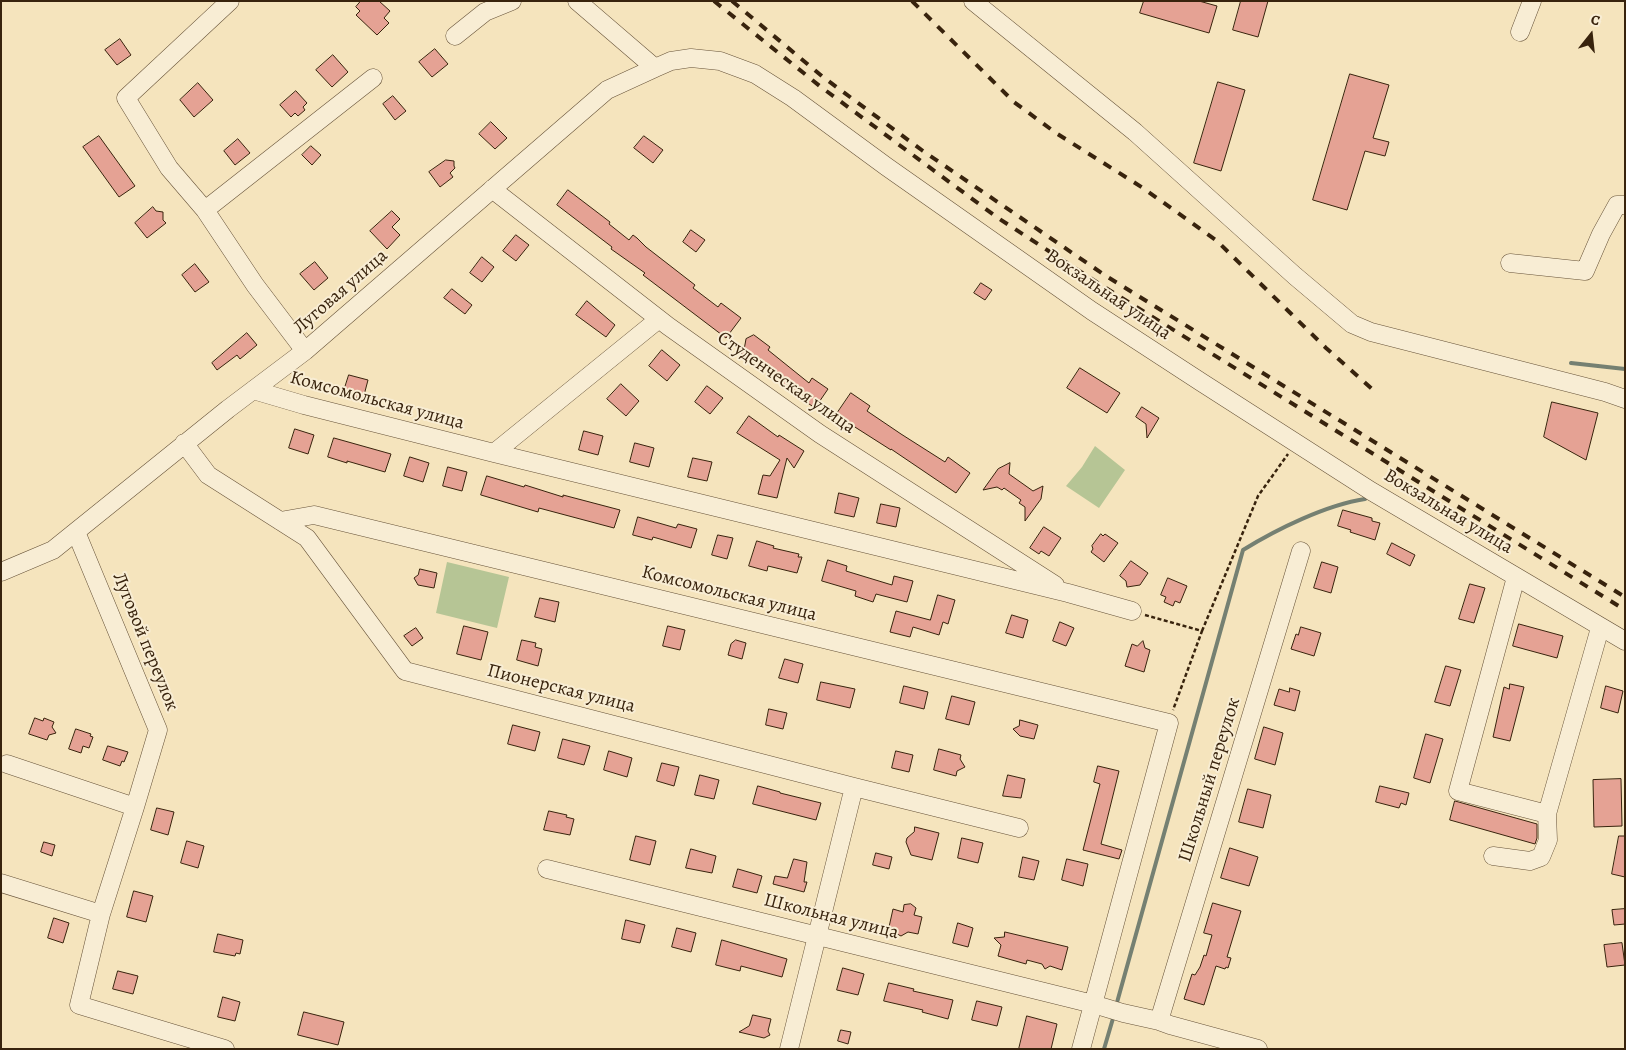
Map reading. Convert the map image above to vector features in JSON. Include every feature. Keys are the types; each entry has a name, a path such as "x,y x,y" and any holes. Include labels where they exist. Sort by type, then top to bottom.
{"street":[{"path":"230,1 126,98 169,168 205,210 255,285 305,351"},
{"path":"455,36 485,12 512,1"},
{"path":"577,1 655,68"},
{"path":"973,1 1135,132 1295,276 1352,324 1371,332 1605,392 1625,399"},
{"path":"1520,32 1532,1"},
{"name":"Вокзальная улица","path":"655,68 672,61 692,58 720,61 755,74 793,98 1092,311 1371,491 1625,642"},
{"name":"Луговая улица","path":"1,572 53,550 184,443 305,351 607,90 655,68"},
{"path":"205,210 373,78"},
{"name":"Студенческая улица","path":"492,189 659,319 820,434 1068,593"},
{"path":"1510,263 1585,271 1601,234 1617,205 1625,205"},
{"path":"494,453 659,319"},
{"name":"Комсомольская улица","path":"253,390 494,453 1068,593 1132,611"},
{"name":"Пионерская улица","path":"184,443 208,475 307,538 404,670 1019,828"},
{"name":"Комсомольская улица","path":"280,521 314,515 1169,723"},
{"name":"Луговой переулок","path":"76,532 158,730 136,807 101,914 79,1005 225,1049"},
{"name":"Школьный переулок","path":"1159,1021 1301,551"},
{"path":"1516,577 1458,791 1547,814"},
{"path":"1493,856 1530,861 1541,857 1548,840 1547,814 1600,628"},
{"path":"1081,1049 1099,1006 1169,723"},
{"path":"7,764 136,807"},
{"path":"790,1049 854,787"},
{"name":"Школьная улица","path":"547,869 1159,1021"},
{"path":"1,883 101,914"},
{"path":"1159,1021 1258,1049"}],"path":[{"path":"1169,723 1202,632 1258,496 1296,443"},
{"path":"1132,611 1202,632"}],"green space":[{"path":"1095,446 1125,470 1099,508 1066,486 1082,467"},
{"path":"447,562 509,577 497,628 436,613"}],"building":[{"path":"361,1 379,1 390,11 384,18 389,23 377,35 356,15 360,11 356,7"},
{"path":"1144,1 1199,1 1217,6 1209,33 1140,13"},
{"path":"1241,1 1268,1 1258,37 1233,30"},
{"path":"120,39 131,55 117,65 105,50"},
{"path":"435,49 448,64 432,77 419,62"},
{"path":"333,55 348,72 332,87 316,70"},
{"path":"1350,74 1389,85 1373,138 1389,142 1385,156 1365,151 1347,210 1313,200"},
{"path":"1218,82 1245,90 1221,171 1194,163"},
{"path":"198,83 213,100 194,117 180,100"},
{"path":"296,91 307,103 303,107 305,110 298,116 295,113 291,117 280,105"},
{"path":"393,96 406,111 395,120 383,104"},
{"path":"491,122 507,138 495,149 479,134"},
{"path":"99,136 135,186 119,197 83,147"},
{"path":"644,136 663,150 653,163 634,148"},
{"path":"238,139 250,153 235,165 224,151"},
{"path":"311,146 321,155 312,165 302,155"},
{"path":"446,160 454,161 455,168 450,173 453,177 440,187 429,172"},
{"path":"568,190 610,222 609,224 629,240 633,235 637,238 695,285 693,288 718,307 721,303 741,318 726,338 643,275 645,273 611,249 612,247 557,205"},
{"path":"153,207 156,211 163,212 163,220 166,223 147,238 135,223"},
{"path":"392,211 400,219 392,227 400,235 387,249 370,231"},
{"path":"691,230 705,240 696,252 683,242"},
{"path":"516,235 529,245 516,261 503,251"},
{"path":"482,257 494,267 482,282 470,273"},
{"path":"315,262 328,278 314,290 300,274"},
{"path":"195,264 209,282 195,292 182,275"},
{"path":"981,283 992,290 985,300 974,293"},
{"path":"452,289 472,305 465,314 444,298"},
{"path":"587,301 615,325 606,337 576,315"},
{"path":"247,333 257,345 240,359 237,355 217,370 212,363"},
{"path":"754,335 770,347 768,350 809,383 812,378 828,389 815,408 787,389 751,358 750,360 741,354 744,350 746,339"},
{"path":"662,350 680,365 667,381 649,366"},
{"path":"1080,368 1120,393 1107,413 1067,388"},
{"path":"349,375 368,380 363,399 343,394"},
{"path":"621,384 639,401 626,416 607,399"},
{"path":"707,386 723,398 710,414 695,402"},
{"path":"851,393 870,406 867,411 901,434 945,462 948,457 970,473 956,493 836,415"},
{"path":"1552,402 1598,413 1586,460 1544,437"},
{"path":"1142,407 1159,418 1147,438 1146,424 1136,417"},
{"path":"749,416 778,437 779,435 804,451 794,468 787,458 777,498 758,494 763,475 770,476 780,460 737,433"},
{"path":"295,429 314,435 308,454 289,448"},
{"path":"584,431 603,436 598,455 579,450"},
{"path":"334,438 391,454 385,472 328,457"},
{"path":"635,443 654,448 649,467 630,462"},
{"path":"410,457 429,463 423,482 404,476"},
{"path":"693,458 712,462 707,481 688,477"},
{"path":"1010,463 1009,474 1033,491 1043,486 1041,499 1025,521 1025,507 1019,503 1021,500 1004,488 1002,490 997,487 983,490 998,469"},
{"path":"448,467 467,472 462,491 443,486"},
{"path":"487,476 563,497 563,495 620,510 614,528 539,508 538,512 481,495"},
{"path":"839,493 859,498 854,517 835,513"},
{"path":"881,504 900,508 896,527 877,523"},
{"path":"1343,510 1372,518 1372,521 1380,523 1375,540 1338,526"},
{"path":"638,517 676,528 678,524 697,529 691,548 653,537 652,540 633,535"},
{"path":"1044,527 1061,538 1049,556 1041,551 1039,554 1030,548"},
{"path":"1101,534 1103,536 1105,534 1118,543 1104,562 1091,552 1092,546"},
{"path":"718,535 733,538 727,559 712,555"},
{"path":"757,541 774,546 773,548 799,554 798,557 802,557 797,573 768,566 767,571 749,566"},
{"path":"1392,543 1415,555 1410,566 1387,554"},
{"path":"828,560 847,566 846,571 892,585 894,576 913,581 907,602 876,594 873,602 855,596 856,591 822,581"},
{"path":"1131,561 1148,573 1140,585 1127,587 1126,581 1120,576"},
{"path":"1322,562 1338,567 1331,593 1314,588"},
{"path":"420,569 437,573 434,588 418,585 414,578 418,575"},
{"path":"1168,578 1187,586 1180,603 1175,601 1173,606 1164,602 1166,597 1161,595"},
{"path":"1470,584 1485,588 1474,623 1459,619"},
{"path":"938,595 955,600 948,624 943,622 939,635 913,627 910,637 890,632 896,611 930,620"},
{"path":"540,598 559,602 555,622 535,617"},
{"path":"1012,615 1028,620 1023,638 1006,633"},
{"path":"1060,622 1074,628 1066,646 1053,641"},
{"path":"1519,624 1563,636 1557,658 1513,646"},
{"path":"464,626 488,632 481,660 457,654"},
{"path":"668,626 685,630 680,650 663,646"},
{"path":"1301,627 1321,633 1314,656 1291,649 1296,634 1298,635"},
{"path":"416,628 423,638 412,646 404,636"},
{"path":"522,640 536,643 535,647 542,649 538,666 517,660"},
{"path":"736,640 746,643 742,659 728,655 731,644"},
{"path":"1143,641 1145,648 1150,650 1144,672 1125,666 1132,644 1137,646"},
{"path":"785,659 803,664 798,683 779,678"},
{"path":"1446,666 1461,670 1450,706 1435,702"},
{"path":"821,682 855,689 850,708 817,700"},
{"path":"1510,684 1524,687 1510,741 1493,737 1504,687 1509,689"},
{"path":"904,686 928,692 924,709 900,703"},
{"path":"1606,686 1623,691 1618,713 1601,708"},
{"path":"1290,688 1300,691 1295,711 1274,705 1279,689 1289,692"},
{"path":"952,696 975,702 969,725 946,719"},
{"path":"769,709 787,713 783,729 766,725"},
{"path":"35,718 43,721 44,718 54,722 52,727 56,733 49,735 47,740 29,734"},
{"path":"1020,720 1038,725 1034,739 1020,736 1013,729 1019,726"},
{"path":"513,725 540,732 535,751 508,744"},
{"path":"1264,727 1283,733 1275,765 1255,759"},
{"path":"76,729 91,734 90,736 93,737 89,748 83,746 81,753 69,749"},
{"path":"1426,734 1443,739 1430,783 1414,778"},
{"path":"563,739 590,746 584,765 558,758"},
{"path":"108,746 128,752 120,766 103,760"},
{"path":"939,749 961,755 960,759 965,767 957,771 956,776 934,770"},
{"path":"609,751 632,758 627,777 604,770"},
{"path":"896,751 913,755 909,772 892,768"},
{"path":"662,763 679,767 674,786 657,781"},
{"path":"1098,766 1119,771 1101,844 1122,850 1119,859 1083,850 1100,784 1094,782"},
{"path":"700,775 719,780 714,799 695,795"},
{"path":"1008,775 1025,779 1021,798 1003,796"},
{"path":"1621,779 1622,826 1594,827 1593,780"},
{"path":"758,786 821,803 816,820 753,804"},
{"path":"1380,786 1409,793 1406,805 1401,803 1399,808 1376,802"},
{"path":"1248,789 1271,795 1263,828 1239,822"},
{"path":"1455,801 1537,824 1535,844 1450,820"},
{"path":"157,808 174,812 168,835 151,830"},
{"path":"549,811 567,815 566,817 574,819 570,835 544,830"},
{"path":"915,827 939,833 932,860 911,855 906,842 907,838 914,832"},
{"path":"636,836 656,841 650,865 630,860"},
{"path":"1619,836 1625,836 1625,877 1612,874"},
{"path":"962,838 983,843 978,863 958,858"},
{"path":"187,841 204,846 198,868 181,863"},
{"path":"44,842 55,845 52,856 41,852"},
{"path":"1230,848 1258,857 1249,886 1221,878"},
{"path":"691,849 716,856 712,873 686,868"},
{"path":"876,853 892,857 889,869 873,865"},
{"path":"1023,857 1039,861 1034,880 1019,877"},
{"path":"794,859 807,862 804,882 807,882 804,892 773,884 775,876 787,878"},
{"path":"1067,859 1088,864 1083,886 1062,880"},
{"path":"738,869 762,876 757,893 733,887"},
{"path":"134,891 153,896 146,922 127,917"},
{"path":"1213,903 1241,911 1227,957 1231,958 1228,968 1216,966 1204,1005 1184,999 1192,974 1195,975 1204,955 1206,956 1212,935 1204,933"},
{"path":"911,904 916,908 914,915 922,917 918,934 908,932 901,936 893,928 889,927 893,909 903,912 904,905"},
{"path":"1625,909 1625,924 1614,925 1612,910"},
{"path":"54,918 69,923 63,943 48,938"},
{"path":"626,920 645,925 640,943 622,939"},
{"path":"958,923 973,928 968,947 953,943"},
{"path":"677,928 696,933 691,952 672,947"},
{"path":"1005,932 1068,947 1062,970 1050,966 1045,969 1042,964 1027,960 1026,964 998,956 1001,945 994,938 1004,937"},
{"path":"218,934 243,940 240,954 236,953 235,956 214,952"},
{"path":"722,940 787,959 782,977 741,966 740,971 716,965"},
{"path":"1622,943 1625,965 1607,967 1604,945"},
{"path":"843,968 864,974 858,995 837,990"},
{"path":"118,971 138,976 133,994 113,989"},
{"path":"889,983 914,989 913,991 953,1000 948,1019 922,1012 923,1010 884,1001"},
{"path":"223,997 240,1002 235,1021 218,1017"},
{"path":"977,1001 1002,1007 997,1026 972,1020"},
{"path":"304,1012 344,1022 338,1045 298,1035"},
{"path":"753,1015 771,1019 768,1031 770,1035 764,1038 739,1032 749,1026"},
{"path":"1027,1016 1057,1024 1051,1049 1019,1049"},
{"path":"841,1030 851,1032 848,1044 838,1041"}],"waterway":[{"path":"1571,363 1625,369"},
{"path":"1116,1006 1243,550 1271,534 1318,512 1365,499"},
{"path":"1104,1049 1114,1015"}],"railway":[{"path":"714,1 821,87 998,218 1101,285 1625,610"},
{"path":"732,1 823,77 923,151 1106,276 1625,597"},
{"path":"912,1 1014,102 1056,133 1143,188 1217,241 1326,348 1372,389"}]}
